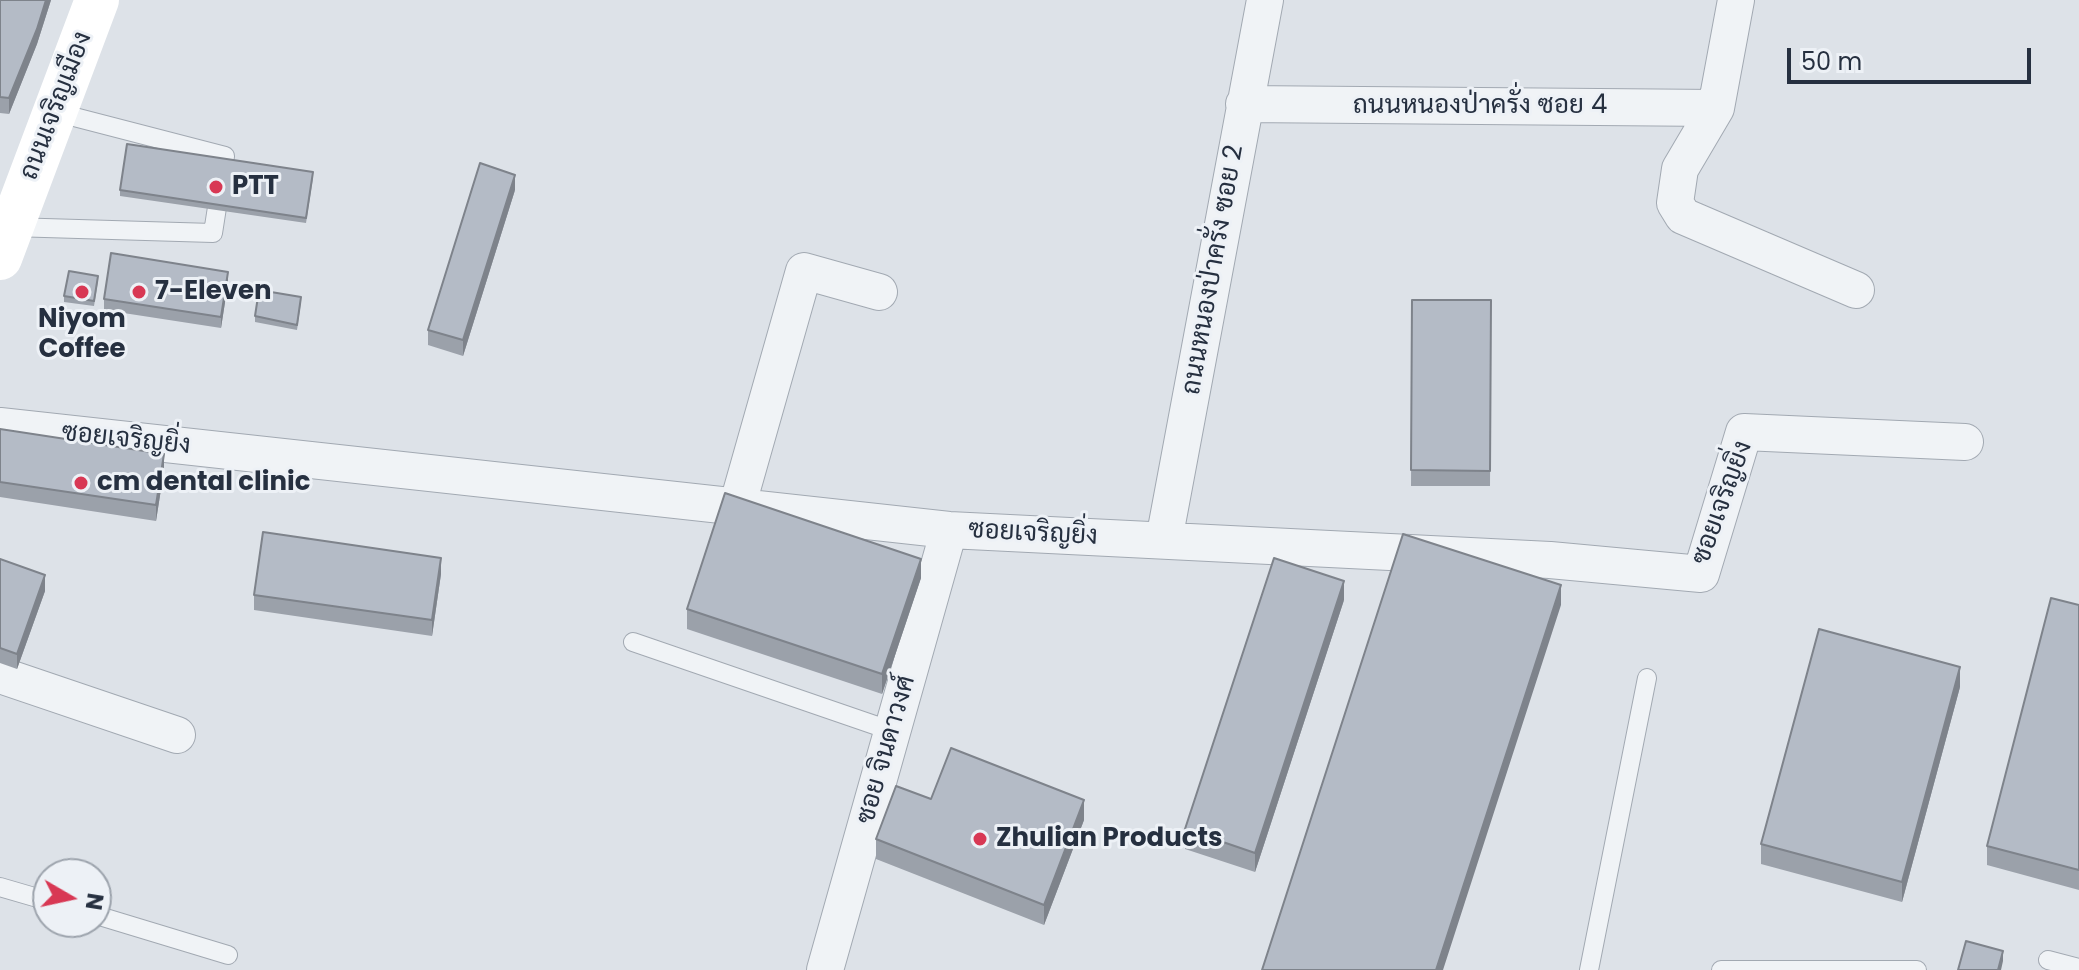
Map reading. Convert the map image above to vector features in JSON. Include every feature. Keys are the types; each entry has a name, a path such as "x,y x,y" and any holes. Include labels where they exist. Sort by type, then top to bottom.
{"main road":[{"name":"ถนนเจริญเมือง","path":"6,243 97,0"}],"street":[{"name":"ถนนหนองป่าครั่ง ซอย 2","path":"1164,540 1265,0"},
{"path":"1736,0 1716,108 1680,169 1675,203 1683,216 1856,290"},
{"name":"ถนนหนองป่าครั่ง ซอย 4","path":"1244,104 1716,108"},
{"path":"737,507 804,271 879,292"},
{"name":"ซอยเจริญยิ่ง","path":"0,426 949,530 1550,560 1701,574 1744,432 1965,442"},
{"name":"ซอย จินดาวงศ์","path":"825,970 949,530"},
{"path":"0,675 177,735"}],"lane":[{"path":"6,243 213,233 225,156 55,112"},
{"path":"633,642 892,731"},
{"path":"1589,970 1647,678"},
{"path":"0,887 32,896"},
{"path":"112,920 228,955"},
{"path":"2048,960 2079,968"},
{"path":"1721,970 1917,970"}],"building":[{"path":"0,0 46,0 9,98 0,97"},
{"name":"PTT","path":"127,144 313,172 306,218 120,190"},
{"path":"480,163 515,175 463,340 428,330"},
{"path":"111,253 228,272 221,317 104,299"},
{"name":"Niyom Coffee","path":"69,271 98,276 94,301 64,296"},
{"path":"259,290 301,297 297,325 255,316"},
{"path":"1412,300 1491,300 1490,471 1411,470"},
{"name":"cm dental clinic","path":"0,429 164,454 156,505 0,482"},
{"path":"725,493 921,559 882,674 687,609"},
{"path":"263,532 441,558 432,620 254,595"},
{"path":"1403,534 1561,585 1436,970 1262,970"},
{"path":"1274,558 1344,581 1255,853 1185,829"},
{"path":"0,559 45,575 17,654 0,648"},
{"path":"2051,598 2079,605 2079,870 1987,846"},
{"path":"1819,629 1960,667 1902,882 1761,844"},
{"name":"Zhulian Products","path":"951,748 1084,800 1044,905 876,839 896,786 931,799"},
{"path":"1966,941 2003,951 1998,970 1958,970"}],"place":[{"name":"PTT","path":"216,187"},
{"name":"Niyom Coffee","path":"82,292"},
{"name":"7-Eleven","path":"139,292"},
{"name":"cm dental clinic","path":"81,483"},
{"name":"Zhulian Products","path":"980,839"}]}
